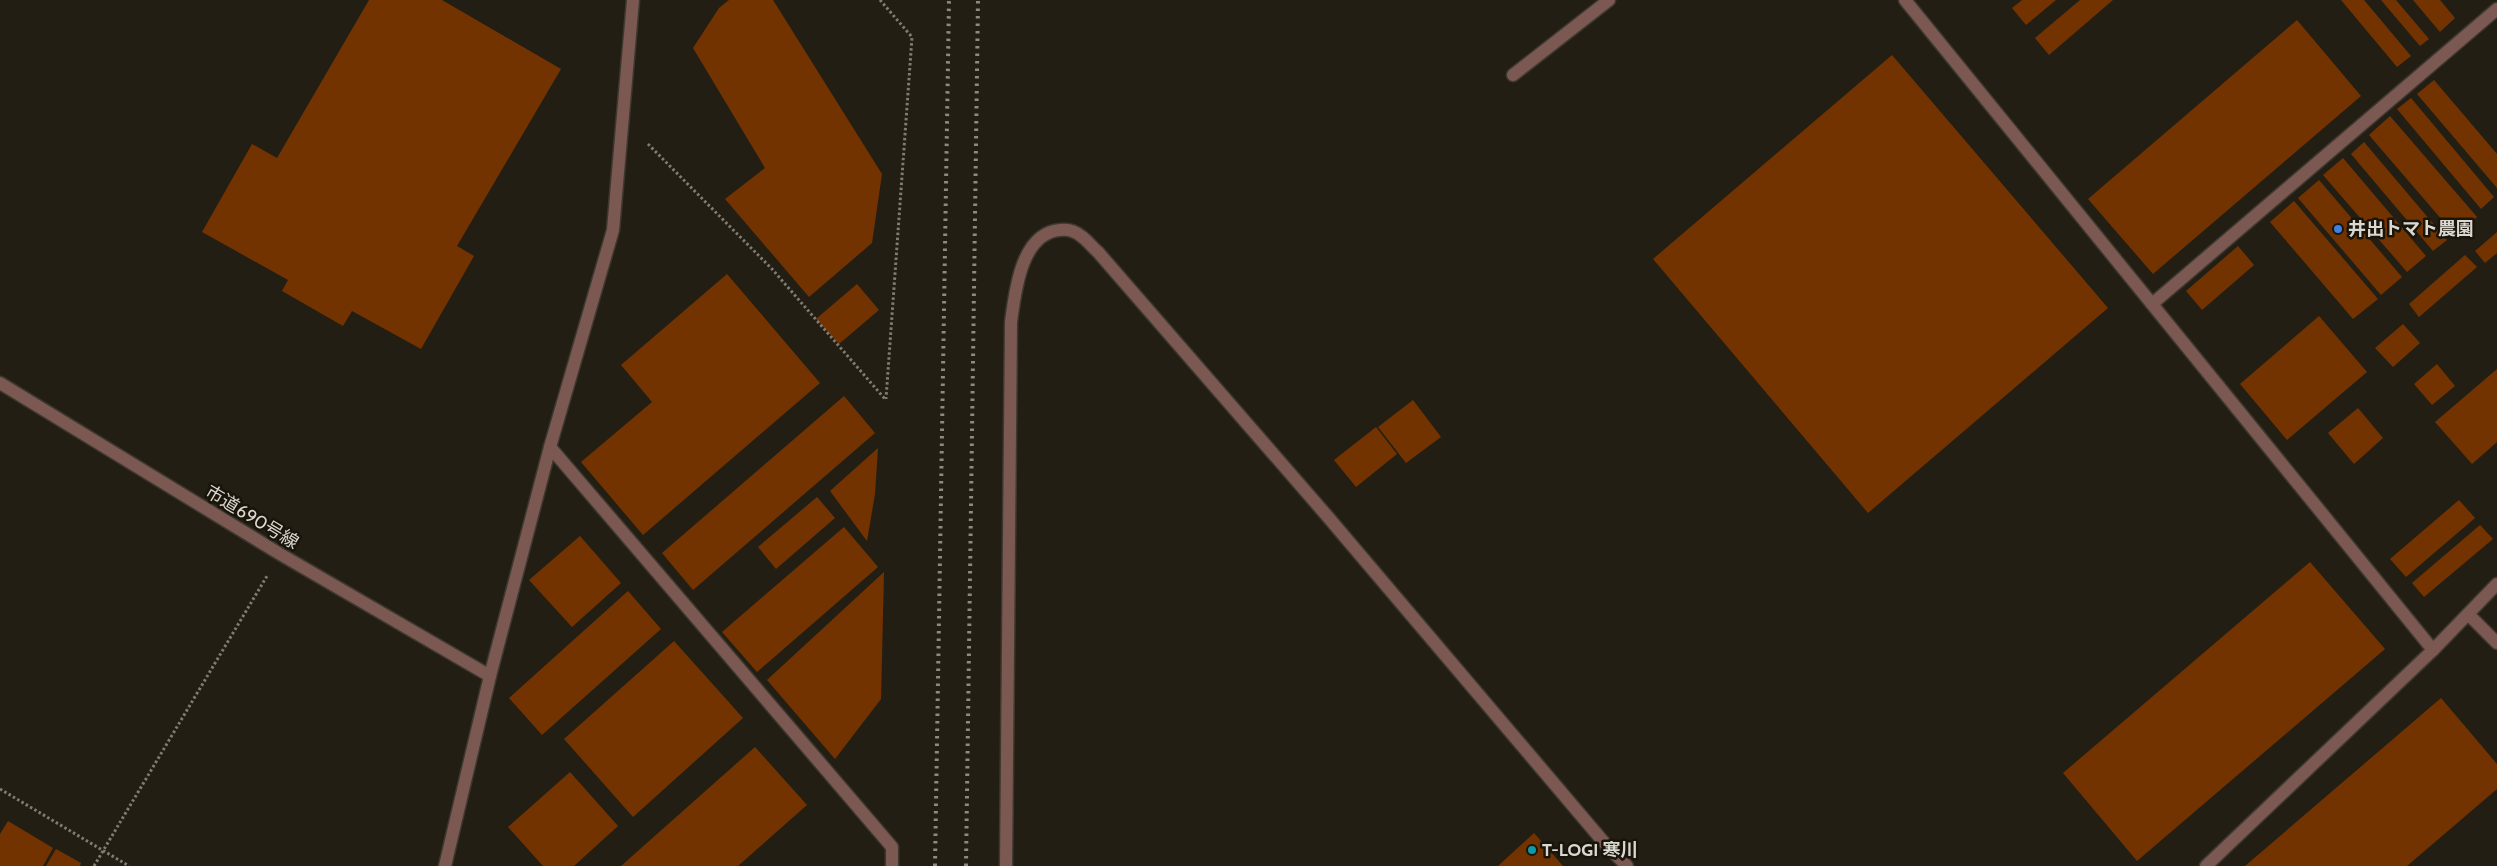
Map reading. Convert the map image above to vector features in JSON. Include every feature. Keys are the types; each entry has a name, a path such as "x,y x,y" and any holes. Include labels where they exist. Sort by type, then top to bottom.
{"street":[{"path":"445,866 490,676 550,447 613,230 633,0"},
{"path":"1513,75 1609,0"},
{"path":"1905,0 2433,650"},
{"path":"2152,304 2497,9"},
{"path":"1006,866 1011,322 1015,290 1024,260 1038,240 1050,230 1067,229 1080,234 1104,259 1328,517 1607,846 1627,866"},
{"name":"市道690号線","path":"1,385 280,554 490,676"},
{"path":"550,447 892,847 892,866"},
{"path":"2206,866 2433,650 2497,584"},
{"path":"2468,614 2497,643"}],"path":[{"path":"623,118 772,269 886,399 912,36 880,0"},
{"path":"94,866 280,554"},
{"path":"0,789 129,866"}],"building":[{"path":"369,0 442,0 561,69 457,246 474,256 421,349 352,311 343,326 282,291 288,280 202,232 252,144 277,158"},
{"path":"729,0 773,0 882,174 872,243 809,297 725,199 765,168 693,48 719,8"},
{"path":"2022,0 2056,0 2026,25 2012,8"},
{"path":"2080,0 2113,0 2049,55 2035,38"},
{"path":"2341,0 2364,0 2411,56 2397,67"},
{"path":"2381,0 2396,0 2429,39 2420,46"},
{"path":"2413,0 2440,0 2455,18 2440,32"},
{"path":"2297,20 2361,96 2153,274 2088,199"},
{"path":"1892,55 2108,308 1868,513 1653,259"},
{"path":"2434,80 2497,154 2497,188 2417,94"},
{"path":"2411,98 2494,197 2481,209 2397,109"},
{"path":"2390,116 2477,217 2455,235 2369,135"},
{"path":"2364,142 2447,240 2433,251 2351,154"},
{"path":"2343,158 2426,256 2407,272 2323,175"},
{"path":"2319,180 2402,277 2381,295 2298,198"},
{"path":"2294,201 2378,299 2353,319 2270,222"},
{"path":"2497,232 2497,253 2485,263 2475,251"},
{"path":"2238,246 2254,265 2202,310 2186,291"},
{"path":"2465,255 2477,267 2419,317 2409,304"},
{"path":"727,274 820,383 643,535 581,462 652,402 621,365"},
{"path":"857,284 879,310 839,344 816,319"},
{"path":"2319,316 2367,372 2287,440 2240,384"},
{"path":"2403,324 2420,343 2393,367 2375,348"},
{"path":"2437,364 2455,386 2432,405 2414,384"},
{"path":"2497,369 2497,442 2472,464 2435,422"},
{"path":"844,396 875,433 693,590 662,553"},
{"path":"1413,400 1441,437 1406,463 1378,427"},
{"path":"2358,408 2383,438 2354,464 2328,433"},
{"path":"1376,427 1397,454 1356,487 1334,460"},
{"path":"878,448 875,494 867,541 830,491"},
{"path":"817,497 835,518 776,569 758,547"},
{"path":"2459,500 2475,518 2406,577 2390,559"},
{"path":"2480,525 2493,539 2424,597 2412,583"},
{"path":"844,527 878,567 757,672 722,632"},
{"path":"580,536 621,583 572,627 529,580"},
{"path":"2310,562 2385,649 2137,861 2063,773"},
{"path":"884,572 881,699 835,759 767,680"},
{"path":"628,591 661,629 542,735 509,698"},
{"path":"674,641 743,718 633,817 564,739"},
{"path":"2441,698 2497,764 2497,789 2407,866 2245,866"},
{"path":"755,747 807,805 738,866 621,866"},
{"path":"570,772 618,826 574,866 543,866 508,827"},
{"path":"8,821 53,848 43,866 0,866 0,834"},
{"name":"T-LOGI 寒川","path":"1534,833 1563,866 1498,866"},
{"path":"56,849 81,863 80,866 46,866"}],"railway":[{"path":"935,866 949,0"},
{"path":"966,866 978,0"}],"place":[{"name":"井出トマト農園","path":"2338,229"},
{"name":"T-LOGI 寒川","path":"1532,850"}]}
